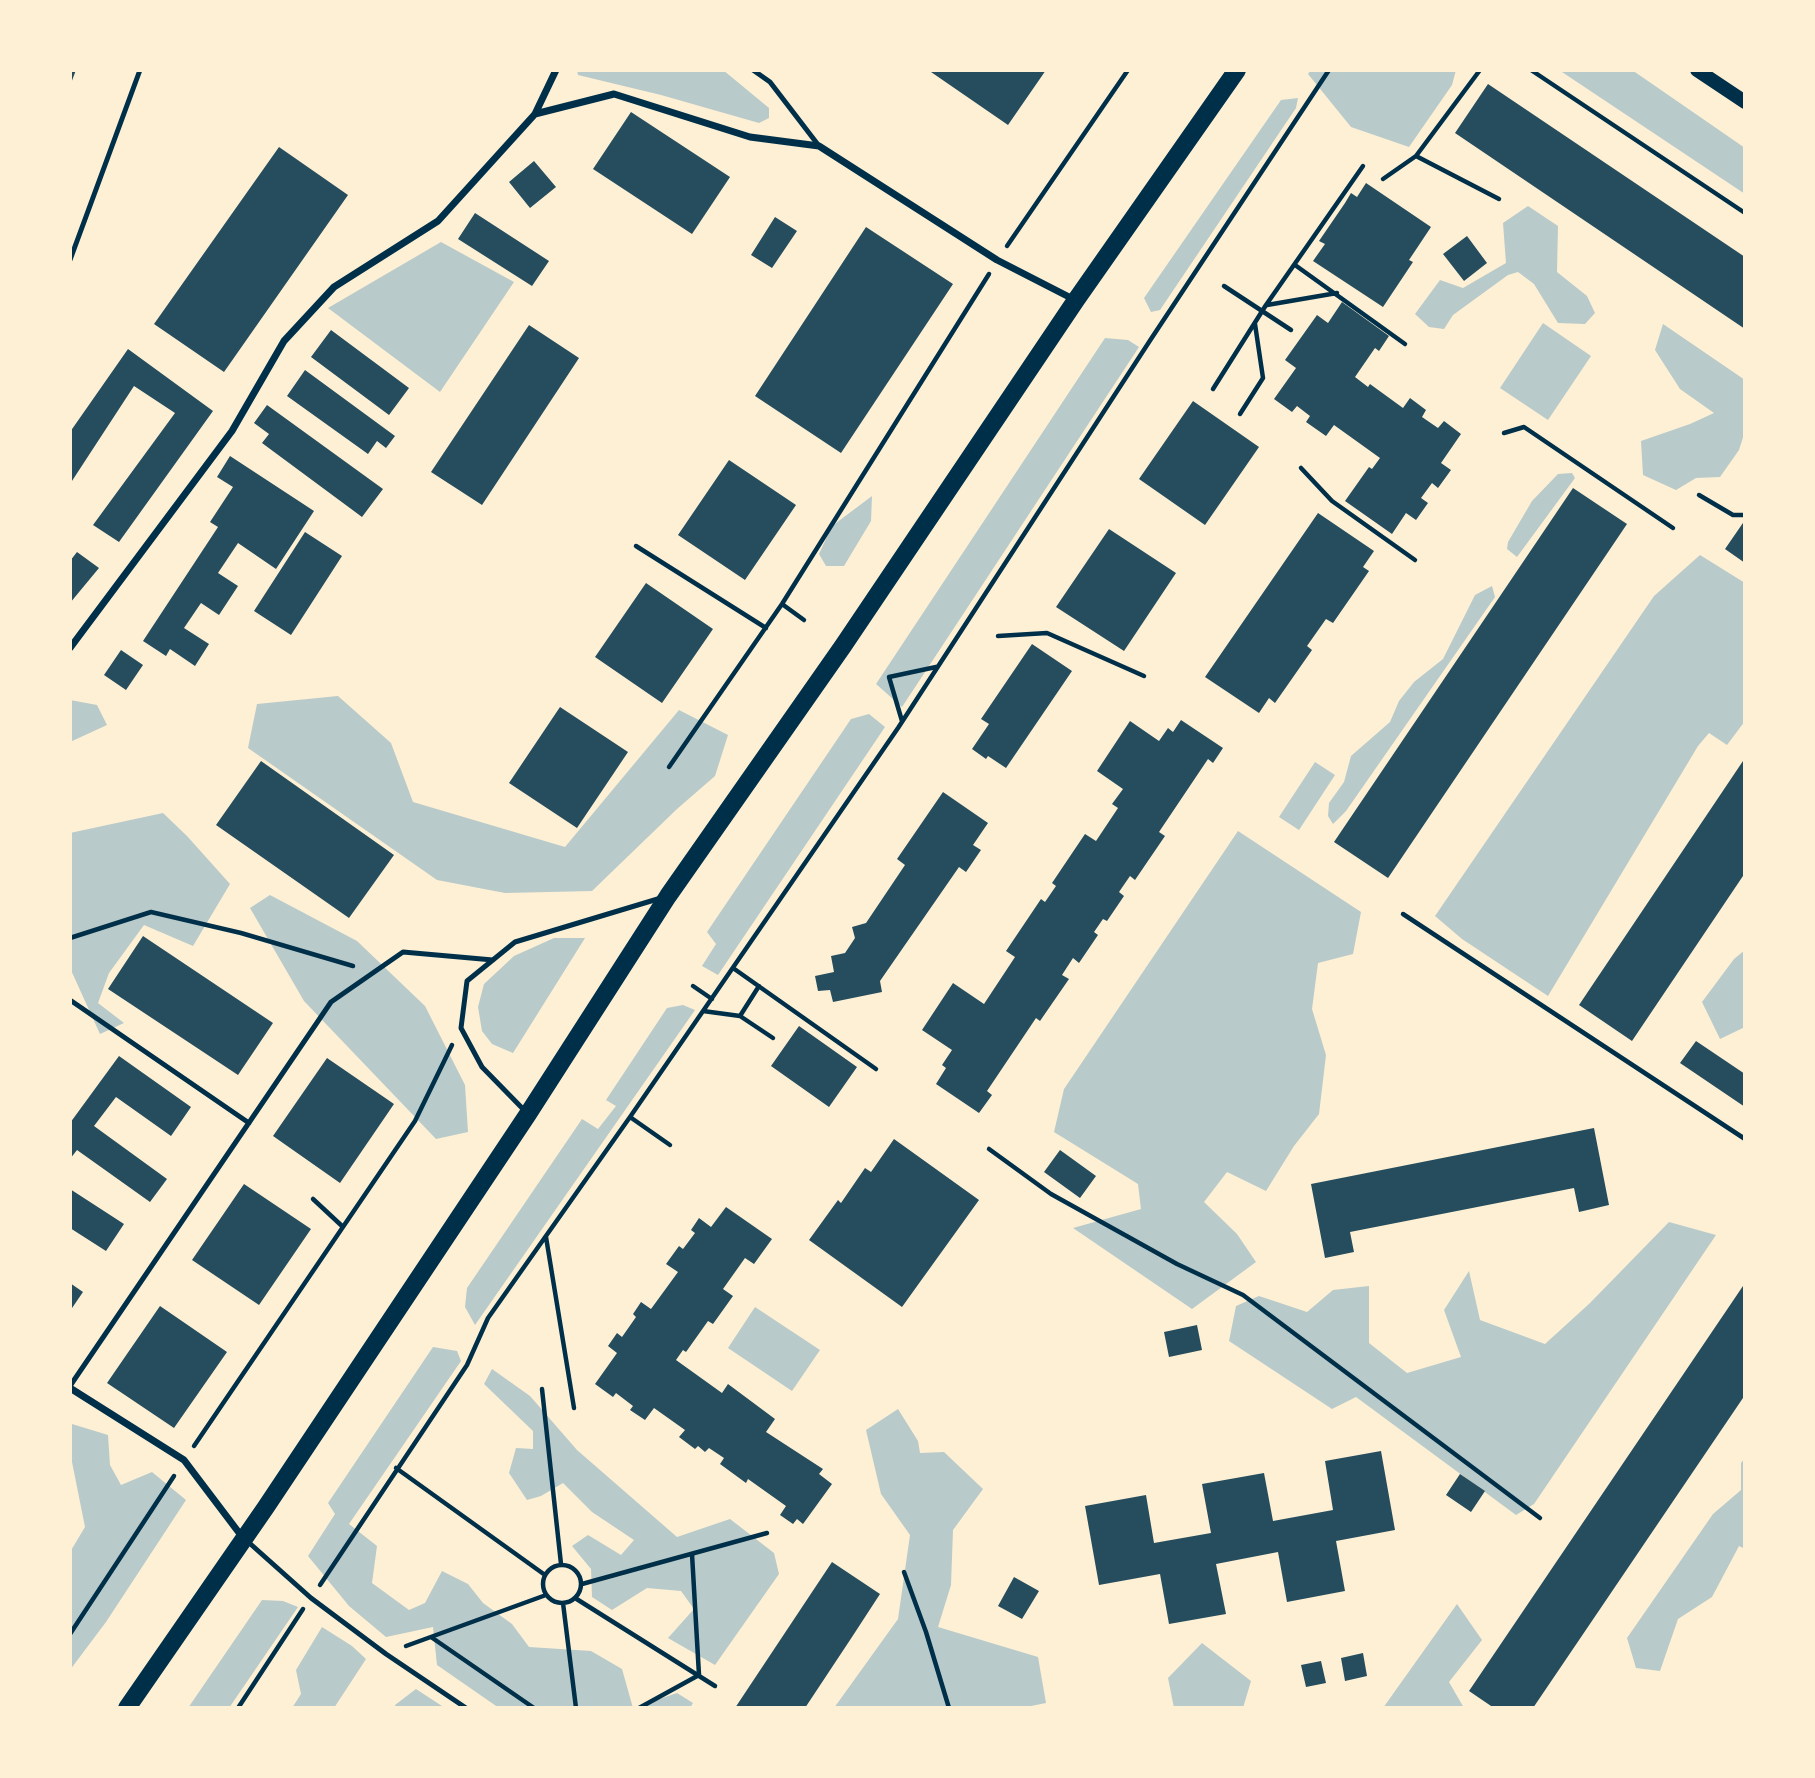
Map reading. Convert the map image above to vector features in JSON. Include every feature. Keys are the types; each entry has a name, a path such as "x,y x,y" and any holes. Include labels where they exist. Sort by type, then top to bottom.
{"main road":[{"path":"127,1708 528,1114 668,896 843,646 1076,300 1237,70"},
{"path":"1697,70 1745,102"}],"street":[{"path":"70,648 232,431 284,341 334,287 438,221 535,114 556,70"},
{"path":"535,114 614,94 750,137 819,146 997,260 1076,300"},
{"path":"70,1387 184,1460 243,1538"}],"lane":[{"path":"70,260 140,70"},
{"path":"753,70 770,82 819,146"},
{"path":"528,1114 482,1068 460,1028 467,981 515,942 668,896"},
{"path":"70,1387 331,1002 403,952 493,960"},
{"path":"70,1000 249,1123"},
{"path":"243,1538 311,1598 386,1654 466,1708"}],"path":[{"path":"669,766 782,604 997,260 1128,70"},
{"path":"238,1708 467,1365 488,1318 712,999 902,721 1329,70"},
{"path":"1383,179 1416,156 1480,70"},
{"path":"1531,70 1745,213"},
{"path":"1416,156 1499,200"},
{"path":"1213,389 1266,306 1363,166"},
{"path":"1295,265 1405,344"},
{"path":"1224,286 1291,330"},
{"path":"1266,306 1337,293"},
{"path":"1240,414 1263,378 1255,324"},
{"path":"1504,433 1524,427 1673,528"},
{"path":"1301,468 1332,501 1415,560"},
{"path":"1699,495 1733,515 1745,515"},
{"path":"636,546 766,628"},
{"path":"782,604 804,620"},
{"path":"998,636 1047,633 1144,676"},
{"path":"902,721 888,677 937,667"},
{"path":"70,937 151,912 241,933 374,973"},
{"path":"1403,914 1745,1139"},
{"path":"733,968 876,1069"},
{"path":"693,986 712,999"},
{"path":"740,1016 759,986"},
{"path":"703,1011 740,1016 773,1038"},
{"path":"70,1634 184,1460 415,1121 460,1028"},
{"path":"629,1117 670,1145"},
{"path":"989,1149 1051,1194 1177,1264 1243,1295 1539,1518"},
{"path":"313,1199 342,1226"},
{"path":"546,1237 574,1408"},
{"path":"542,1389 561,1564"},
{"path":"396,1468 545,1575"},
{"path":"582,1584 767,1533"},
{"path":"692,1554 699,1675"},
{"path":"561,1564 573,1568 582,1584 575,1598 563,1603 546,1595 543,1581 553,1567 561,1564"},
{"path":"904,1572 949,1708"},
{"path":"386,1654 546,1595"},
{"path":"575,1598 715,1686"},
{"path":"563,1603 576,1708"},
{"path":"430,1637 534,1708"},
{"path":"639,1708 699,1675"}],"shaded area":[{"path":"577,70 723,70 769,108 769,118 759,123 578,75"},
{"path":"1311,70 1456,70 1452,85 1409,147 1351,127 1308,74"},
{"path":"1559,70 1632,70 1745,148 1745,194"},
{"path":"1298,98 1296,108 1160,310 1151,312 1144,298 1281,100"},
{"path":"1528,206 1558,226 1557,272 1587,296 1595,313 1585,324 1558,323 1534,284 1518,272 1508,275 1453,315 1444,329 1429,327 1415,314 1440,280 1463,288 1506,263 1503,223"},
{"path":"441,242 514,282 440,392 328,308"},
{"path":"1543,323 1591,356 1548,420 1500,388"},
{"path":"1663,324 1745,380 1745,431 1739,450 1720,477 1696,478 1676,490 1643,475 1641,441 1714,413 1680,389 1655,350"},
{"path":"1105,338 1128,340 1139,347 902,707 876,684"},
{"path":"1572,473 1575,478 1517,557 1507,549 1508,542 1532,501 1558,474"},
{"path":"872,496 871,521 844,566 826,566 819,554 832,526"},
{"path":"1700,555 1745,583 1745,721 1727,745 1709,733 1698,746 1548,996 1462,939 1435,916 1654,596"},
{"path":"1492,586 1495,597 1346,811 1333,824 1328,816 1329,803 1344,782 1351,756 1390,722 1399,701 1414,682 1443,659 1475,595"},
{"path":"338,696 391,743 413,802 565,847 679,710 728,735 715,776 592,891 505,893 437,880 248,748 257,704"},
{"path":"70,700 97,705 107,725 70,742"},
{"path":"869,714 885,727 718,975 702,966 716,944 707,932 851,719"},
{"path":"1315,762 1335,775 1299,830 1279,817"},
{"path":"163,813 230,884 193,946 144,925 109,973 98,1003 124,1023 100,1034 70,968 70,833"},
{"path":"1238,831 1361,912 1353,954 1318,963 1312,1009 1326,1055 1319,1114 1294,1146 1266,1191 1227,1172 1204,1202 1237,1234 1256,1262 1192,1309 1073,1228 1141,1209 1138,1184 1054,1132 1064,1089"},
{"path":"270,895 357,941 425,1006 465,1085 468,1132 436,1139 304,1001 250,908"},
{"path":"554,938 585,938 513,1053 492,1044 482,1031 478,1007 484,984 514,956"},
{"path":"1745,950 1745,1027 1720,1039 1702,1002 1734,959"},
{"path":"683,1005 695,1010 475,1325 465,1307 467,1288 582,1119 598,1129 616,1106 606,1100 667,1008"},
{"path":"1669,1222 1716,1235 1534,1504 1516,1515 1356,1397 1332,1409 1229,1341 1236,1306 1259,1296 1307,1312 1333,1290 1369,1286 1369,1343 1407,1373 1461,1357 1444,1310 1469,1271 1480,1320 1545,1344 1590,1303"},
{"path":"755,1307 820,1350 792,1391 728,1348"},
{"path":"433,1347 457,1351 461,1361 349,1524 377,1546 372,1583 409,1610 425,1603 442,1571 468,1584 483,1603 512,1624 529,1647 591,1651 622,1669 633,1708 499,1708 437,1665 433,1627 386,1637 349,1606 308,1556 335,1514 328,1503"},
{"path":"492,1369 530,1396 577,1450 677,1537 730,1519 774,1553 779,1574 715,1665 668,1638 694,1609 681,1591 647,1588 612,1610 592,1597 591,1569 572,1546 588,1535 621,1555 634,1540 592,1512 563,1483 541,1496 527,1500 509,1473 516,1448 533,1449 533,1431 484,1384"},
{"path":"898,1409 918,1441 920,1453 944,1452 983,1489 953,1530 951,1585 938,1627 1038,1657 1046,1703 1021,1708 834,1708 898,1619 910,1535 881,1494 866,1430"},
{"path":"72,1424 108,1435 110,1465 121,1485 152,1472 186,1500 106,1622 70,1670 70,1552 85,1527 71,1457"},
{"path":"1745,1458 1745,1549 1739,1546 1712,1597 1678,1619 1660,1671 1636,1668 1627,1638 1713,1514 1741,1490 1741,1463"},
{"path":"262,1600 283,1601 298,1607 229,1708 188,1708"},
{"path":"1457,1604 1482,1640 1449,1682 1464,1708 1383,1708"},
{"path":"322,1627 352,1646 366,1659 334,1708 292,1708 301,1694 296,1670"},
{"path":"1202,1643 1251,1681 1243,1708 1174,1708 1168,1678"},
{"path":"416,1689 445,1708 396,1708 395,1705"},
{"path":"677,1693 693,1703 690,1708 633,1708"}],"building":[{"path":"70,70 76,70 70,86"},
{"path":"1046,70 1008,125 931,72"},
{"path":"1488,84 1745,257 1745,329 1455,133"},
{"path":"631,112 730,177 692,234 593,169"},
{"path":"279,147 348,195 224,372 154,324"},
{"path":"534,161 556,187 530,208 509,182"},
{"path":"1366,183 1431,227 1409,260 1413,262 1383,307 1313,261 1325,244 1319,241 1351,193 1357,197"},
{"path":"475,213 549,261 532,286 458,239"},
{"path":"775,217 797,231 772,268 751,255"},
{"path":"866,227 953,284 841,453 755,396"},
{"path":"1467,236 1487,263 1464,281 1443,254"},
{"path":"1342,302 1389,336 1379,351 1375,348 1355,377 1368,387 1370,384 1403,408 1410,398 1426,410 1422,417 1438,428 1444,421 1461,434 1441,463 1451,470 1438,488 1432,483 1421,498 1428,503 1416,520 1406,513 1392,534 1345,501 1369,467 1372,469 1380,458 1334,425 1326,436 1306,422 1310,416 1297,406 1292,412 1274,399 1296,368 1285,360 1317,315 1328,323"},
{"path":"529,325 579,358 482,505 431,472"},
{"path":"331,330 409,388 389,415 311,357"},
{"path":"128,349 213,411 119,542 93,525 175,413 134,386 70,484 70,432"},
{"path":"305,370 395,436 386,448 377,441 368,454 287,396"},
{"path":"1193,401 1259,447 1205,525 1139,479"},
{"path":"267,405 383,489 362,517 262,443 269,434 254,423"},
{"path":"230,456 314,511 276,569 238,543 218,573 238,586 219,615 201,603 184,628 209,644 195,666 170,649 166,656 143,641 218,527 210,522 233,487 217,477"},
{"path":"729,460 796,505 745,580 678,535"},
{"path":"1573,488 1627,524 1388,878 1334,842"},
{"path":"1318,513 1374,551 1363,567 1369,571 1333,623 1326,619 1307,646 1312,650 1275,703 1269,698 1259,713 1205,677"},
{"path":"1745,520 1745,563 1725,549"},
{"path":"1109,529 1176,573 1124,651 1056,607"},
{"path":"305,532 342,556 291,635 254,611"},
{"path":"77,552 99,568 70,603 70,561"},
{"path":"646,583 713,629 662,703 595,657"},
{"path":"1032,644 1072,671 1006,768 972,749 989,724 981,719"},
{"path":"121,650 143,665 126,690 104,675"},
{"path":"560,707 628,752 577,828 509,783"},
{"path":"1181,720 1223,748 1213,763 1208,759 1159,832 1165,836 1135,880 1130,876 1119,892 1124,896 1107,921 1103,919 1094,932 1098,935 1079,963 1073,958 1062,975 1069,979 1040,1021 1036,1018 987,1091 992,1095 979,1113 936,1084 946,1068 942,1065 952,1050 922,1030 953,983 984,1004 1015,957 1006,951 1041,899 1045,902 1056,886 1052,883 1085,834 1096,841 1118,808 1112,804 1123,789 1097,771 1130,721 1159,741 1168,728 1173,732"},
{"path":"1745,758 1745,873 1632,1041 1579,1005"},
{"path":"261,761 394,855 349,918 216,825"},
{"path":"943,792 988,823 973,845 981,850 966,872 959,867 880,981 882,992 833,1002 830,990 818,991 815,976 834,972 831,956 845,953 855,938 852,927 866,923 905,865 897,859"},
{"path":"143,936 273,1023 238,1075 108,989"},
{"path":"799,1026 857,1067 829,1107 771,1066"},
{"path":"1696,1041 1745,1074 1745,1107 1680,1063"},
{"path":"119,1056 191,1107 171,1136 116,1097 94,1126 167,1179 150,1202 77,1150 70,1159 70,1123"},
{"path":"327,1058 394,1104 340,1183 273,1136"},
{"path":"1594,1128 1609,1205 1579,1212 1574,1188 1350,1232 1354,1252 1325,1258 1311,1184"},
{"path":"894,1139 979,1200 902,1307 809,1240 838,1200 841,1203 865,1168 871,1172"},
{"path":"1060,1150 1096,1176 1080,1198 1044,1172"},
{"path":"244,1184 311,1229 259,1305 192,1260"},
{"path":"70,1189 124,1224 106,1251 70,1228"},
{"path":"726,1207 772,1239 754,1264 745,1258 723,1289 733,1296 713,1324 708,1321 686,1352 683,1350 676,1360 722,1393 728,1384 775,1419 766,1432 823,1469 819,1474 832,1484 803,1524 797,1519 793,1524 780,1515 786,1506 748,1479 746,1483 720,1464 724,1458 709,1448 705,1452 698,1446 695,1449 679,1437 685,1430 654,1408 645,1420 630,1410 633,1406 616,1393 613,1397 595,1384 617,1353 608,1346 617,1333 622,1337 636,1317 633,1314 641,1302 651,1309 678,1272 666,1264 679,1246 683,1249 695,1233 691,1230 699,1218 711,1227"},
{"path":"70,1283 83,1292 70,1311"},
{"path":"1745,1283 1745,1395 1533,1708 1494,1708 1469,1691"},
{"path":"160,1306 227,1352 174,1428 107,1383"},
{"path":"1197,1325 1202,1350 1169,1357 1164,1332"},
{"path":"1381,1451 1395,1530 1336,1541 1345,1591 1287,1602 1278,1552 1216,1564 1226,1614 1169,1624 1160,1574 1099,1585 1085,1506 1146,1495 1154,1543 1211,1533 1202,1484 1264,1473 1273,1521 1333,1510 1325,1461"},
{"path":"1460,1474 1485,1491 1471,1512 1446,1495"},
{"path":"832,1562 880,1594 805,1708 735,1708"},
{"path":"1014,1577 1039,1591 1022,1619 998,1606"},
{"path":"1363,1653 1367,1676 1345,1681 1341,1658"},
{"path":"1321,1661 1326,1683 1306,1687 1301,1665"}]}
